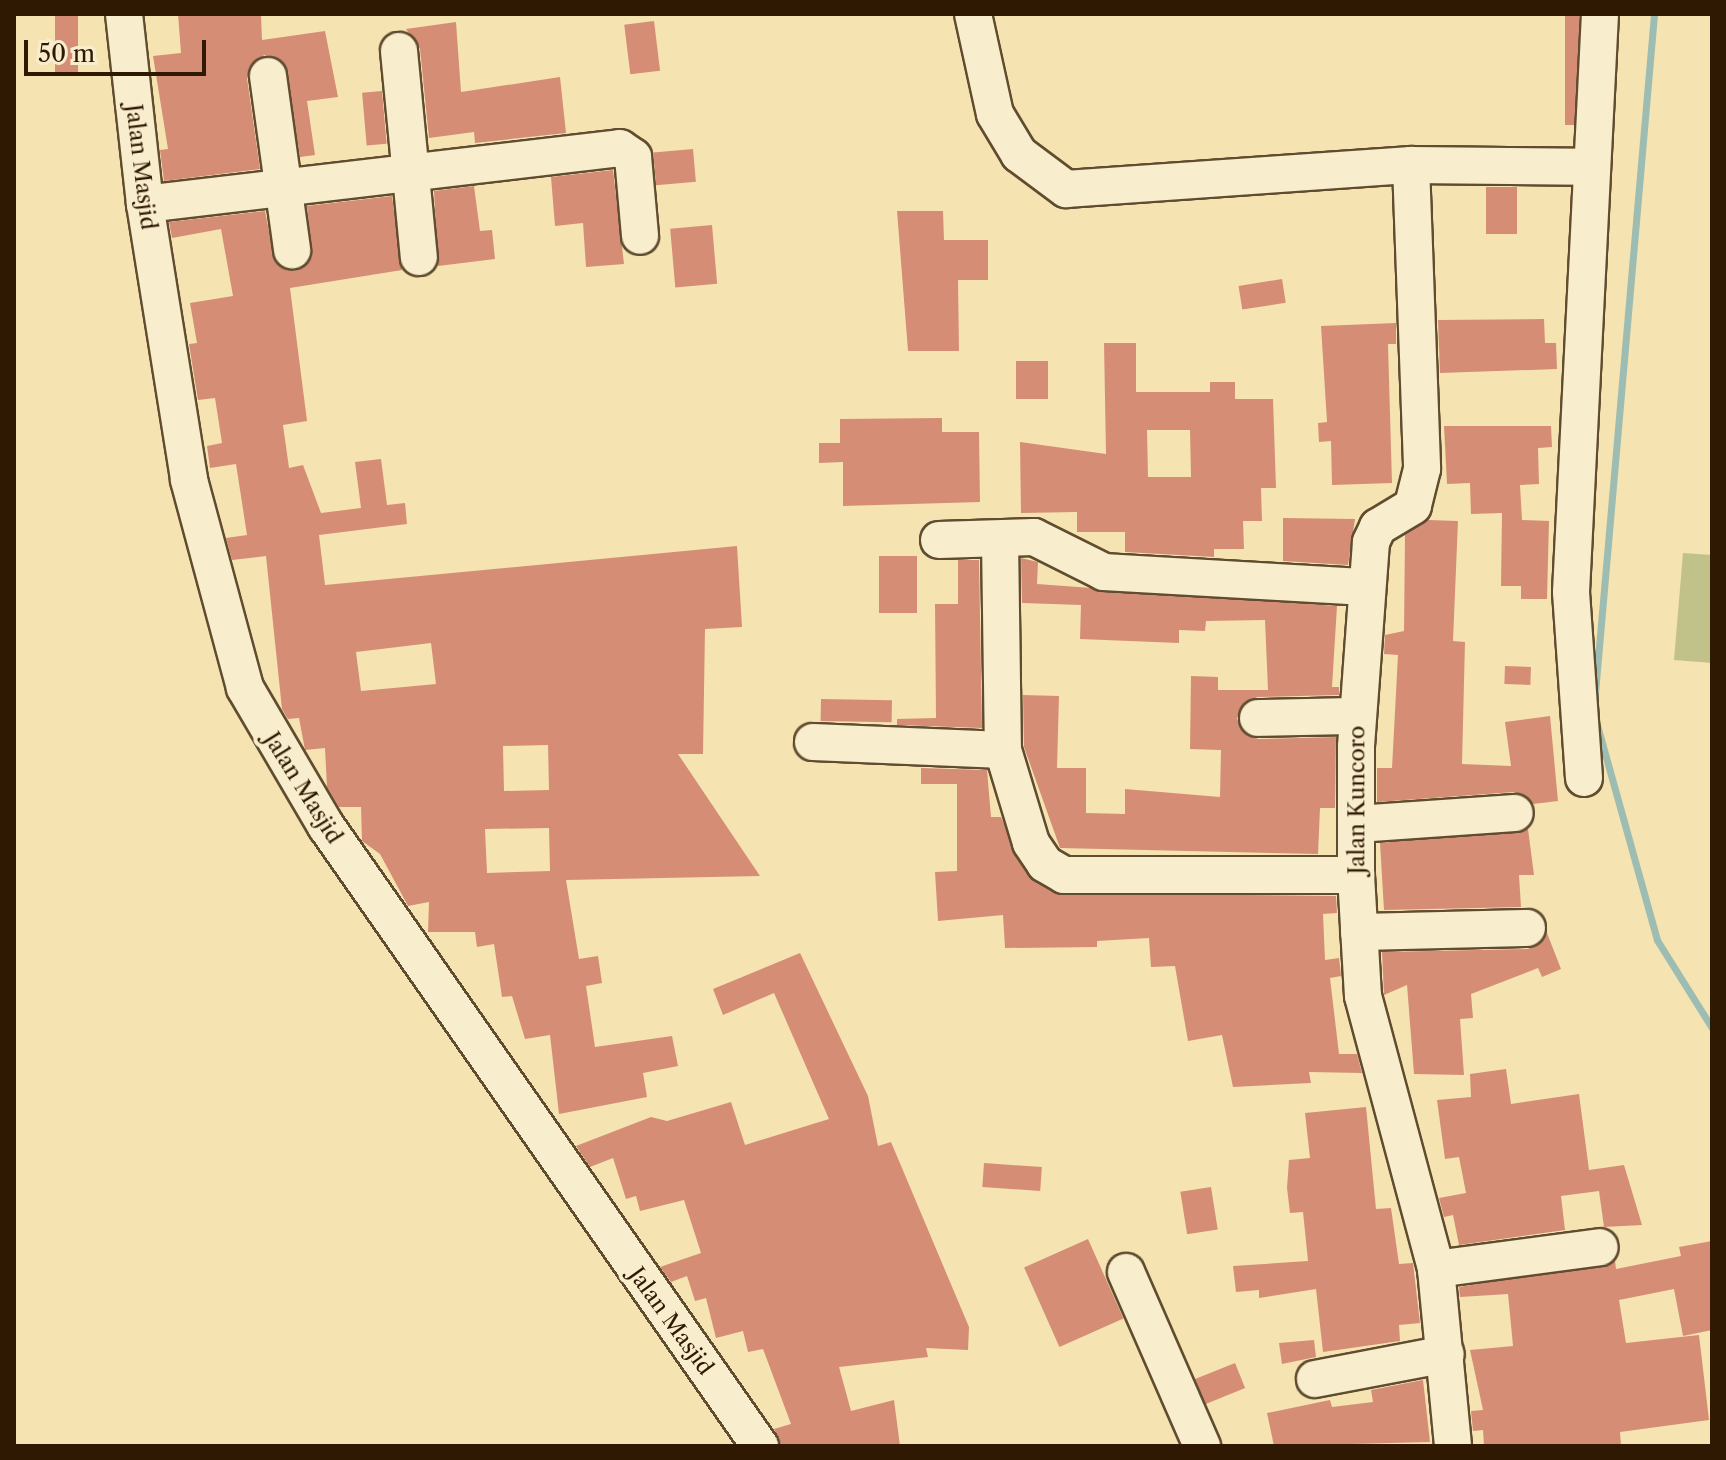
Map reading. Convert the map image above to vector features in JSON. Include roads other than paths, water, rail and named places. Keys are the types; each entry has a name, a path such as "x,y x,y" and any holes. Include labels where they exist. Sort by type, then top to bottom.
{"street":[{"name":"Jalan Masjid","path":"124,14 145,204 196,519 245,688 335,839 760,1446"},
{"path":"973,14 995,114 1019,154 1066,189 1411,165 1588,167"},
{"path":"1584,778 1571,592 1588,348 1588,167 1600,14"},
{"path":"399,51 419,257"},
{"path":"268,76 292,250"},
{"path":"145,204 284,183 620,148 633,157 640,236"},
{"name":"Jalan Kuncoro","path":"1411,165 1422,469 1413,506 1378,527 1371,542 1357,716 1356,875 1363,996 1436,1269 1453,1446"},
{"path":"1000,539 1003,750 1031,843 1064,875 1356,875"},
{"path":"939,540 1049,541 1088,570 1104,572 1366,587"},
{"path":"1258,718 1357,716"},
{"path":"813,742 1003,750"},
{"path":"1357,824 1515,813"},
{"path":"1359,932 1527,928"},
{"path":"1436,1269 1600,1247"},
{"path":"1126,1272 1202,1446"},
{"path":"1315,1379 1446,1354"}],"waterway":[{"path":"1595,693 1654,14"},
{"path":"1597,725 1657,940 1712,1028"}]}
